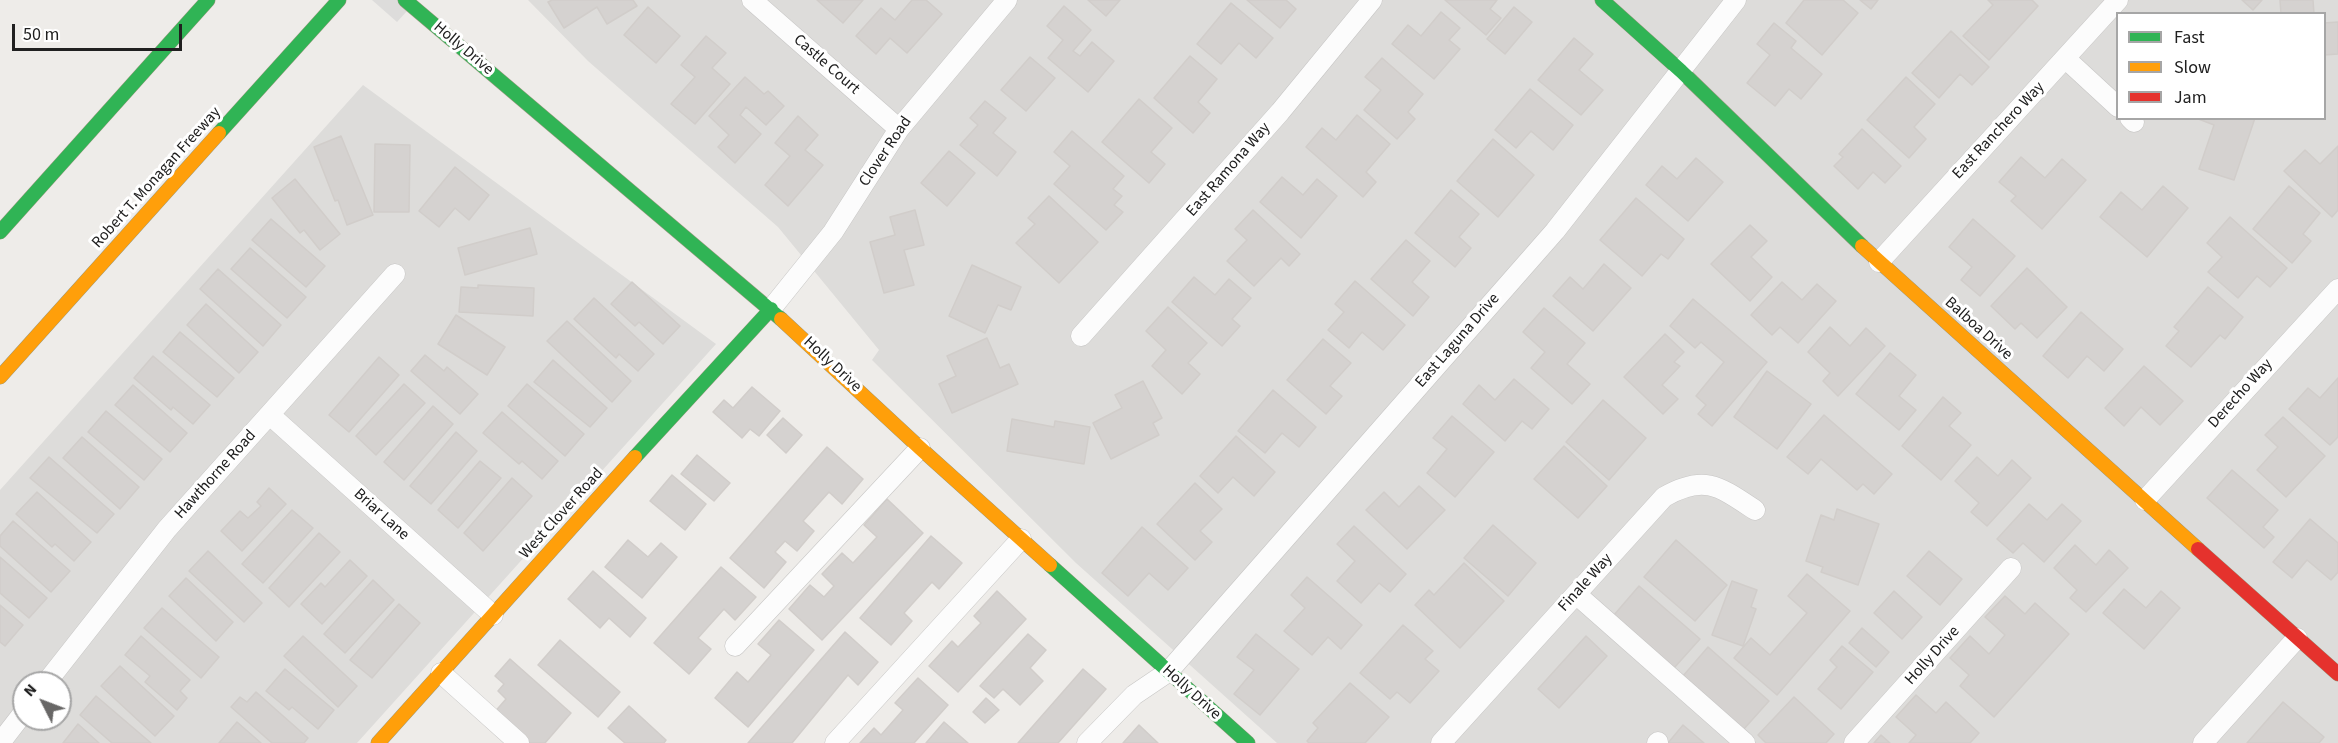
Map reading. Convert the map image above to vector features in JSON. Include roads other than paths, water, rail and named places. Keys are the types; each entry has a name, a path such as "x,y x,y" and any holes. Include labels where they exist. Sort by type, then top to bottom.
{"main road":[{"path":"0,232 208,0"},
{"name":"Robert T. Monagan Freeway","path":"0,377 339,0"},
{"name":"Balboa Drive","path":"1602,0 1681,71 1879,262 2338,674"},
{"name":"Holly Drive","path":"408,3 771,309 920,448 1248,743"},
{"name":"West Clover Road","path":"378,743 678,409 771,309"}],"street":[{"name":"Castle Court","path":"752,0 899,129"},
{"name":"Clover Road","path":"771,309 833,232 899,129 1007,0"},
{"name":"East Ramona Way","path":"1082,336 1280,112 1372,0"},
{"name":"East Laguna Drive","path":"1087,743 1134,694 1168,672 1555,231 1736,0"},
{"name":"East Ranchero Way","path":"1879,262 2118,0"},
{"path":"2066,59 2116,104"},
{"name":"Hawthorne Road","path":"55,671 167,529 395,274"},
{"name":"Derecho Way","path":"2145,500 2334,302"},
{"name":"Briar Lane","path":"270,415 493,615"},
{"path":"735,646 920,448"},
{"name":"Finale Way","path":"1441,743 1665,497 1684,486 1708,484 1732,495 1755,510"},
{"path":"835,743 1021,539"},
{"name":"Holly Drive","path":"1854,743 2011,568"},
{"path":"1576,594 1745,743"},
{"path":"2203,743 2297,638"},
{"path":"441,673 519,743"},
{"path":"0,743 12,728"}]}
